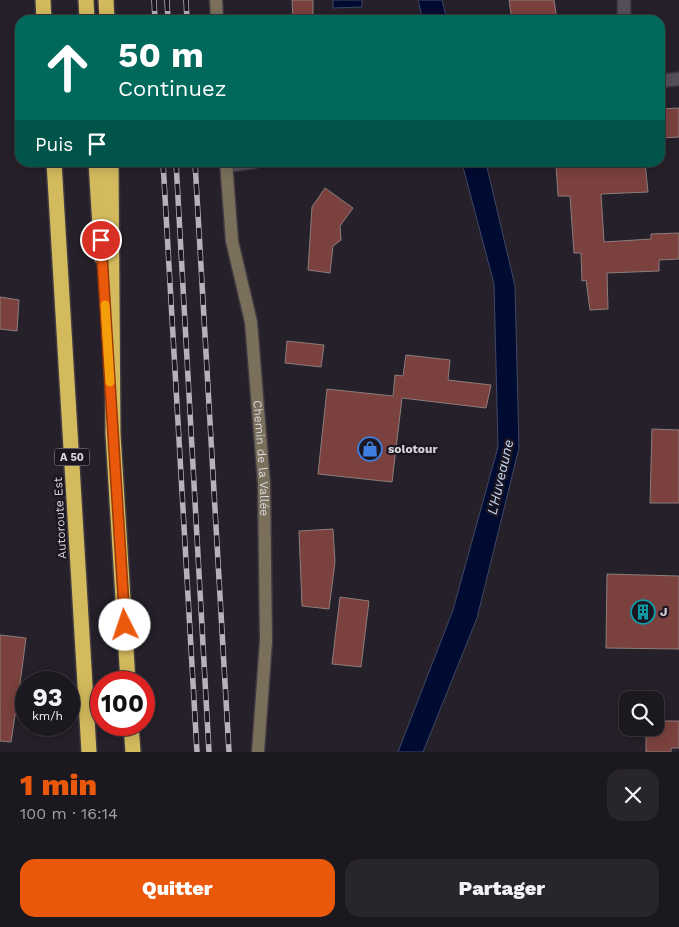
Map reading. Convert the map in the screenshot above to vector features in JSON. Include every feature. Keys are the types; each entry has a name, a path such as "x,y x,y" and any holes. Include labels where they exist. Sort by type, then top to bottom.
{"highway":[{"path":"43,0 44,15"},
{"path":"86,0 87,15"},
{"path":"106,0 107,15"},
{"name":"Autoroute Est","path":"54,167 89,752"},
{"path":"96,167 127,671"},
{"path":"110,167 113,434"},
{"path":"131,736 132,752"}],"street":[{"path":"216,0 217,15"},
{"path":"624,0 624,15"},
{"path":"665,80 679,79"},
{"name":"Chemin de la Vallée","path":"226,167 232,242 251,322 264,482 266,641 258,752"}],"water":[{"path":"333,0 362,0 362,7 333,8"},
{"path":"418,0 442,0 446,15 422,15"},
{"name":"L'Huveaune","path":"463,167 487,167 515,286 519,448 477,618 423,752 398,752 453,610 498,447 494,284"}],"building":[{"path":"292,0 313,0 313,15 293,15"},
{"path":"509,0 554,0 556,15 511,15"},
{"path":"679,108 679,137 665,138 665,109"},
{"path":"556,167 646,167 648,192 601,194 604,242 651,239 651,234 679,233 679,259 659,260 659,271 607,273 608,309 590,310 586,280 582,281 581,253 574,253 570,196 558,196"},
{"path":"325,188 353,208 340,226 341,240 333,246 330,273 308,270 312,207"},
{"path":"0,297 19,300 17,331 0,329"},
{"path":"287,341 324,345 321,367 285,363"},
{"path":"406,355 450,360 448,380 491,385 486,408 402,398 392,482 318,474 327,389 393,396 395,375 403,376"},
{"path":"652,429 679,430 679,503 650,503"},
{"path":"333,529 335,562 329,609 302,606 299,531"},
{"name":"J","path":"607,574 679,576 679,649 606,648"},
{"path":"340,597 369,601 361,667 332,664"},
{"path":"0,635 26,638 22,671 15,671 15,715 11,742 0,741"},
{"path":"664,721 679,721 679,748 671,748 671,752 646,752 646,736 664,736"}],"railway":[{"path":"154,0 155,15"},
{"path":"167,0 168,15"},
{"path":"186,0 187,15"},
{"path":"163,167 197,752"},
{"path":"176,167 209,752"},
{"path":"195,167 229,752"}],"slow traffic":[{"path":"105,305 110,382"}],"place":[{"name":"solotour","path":"370,449"},
{"name":"J","path":"643,612"}],"route":[{"path":"101,240 125,625"}]}
